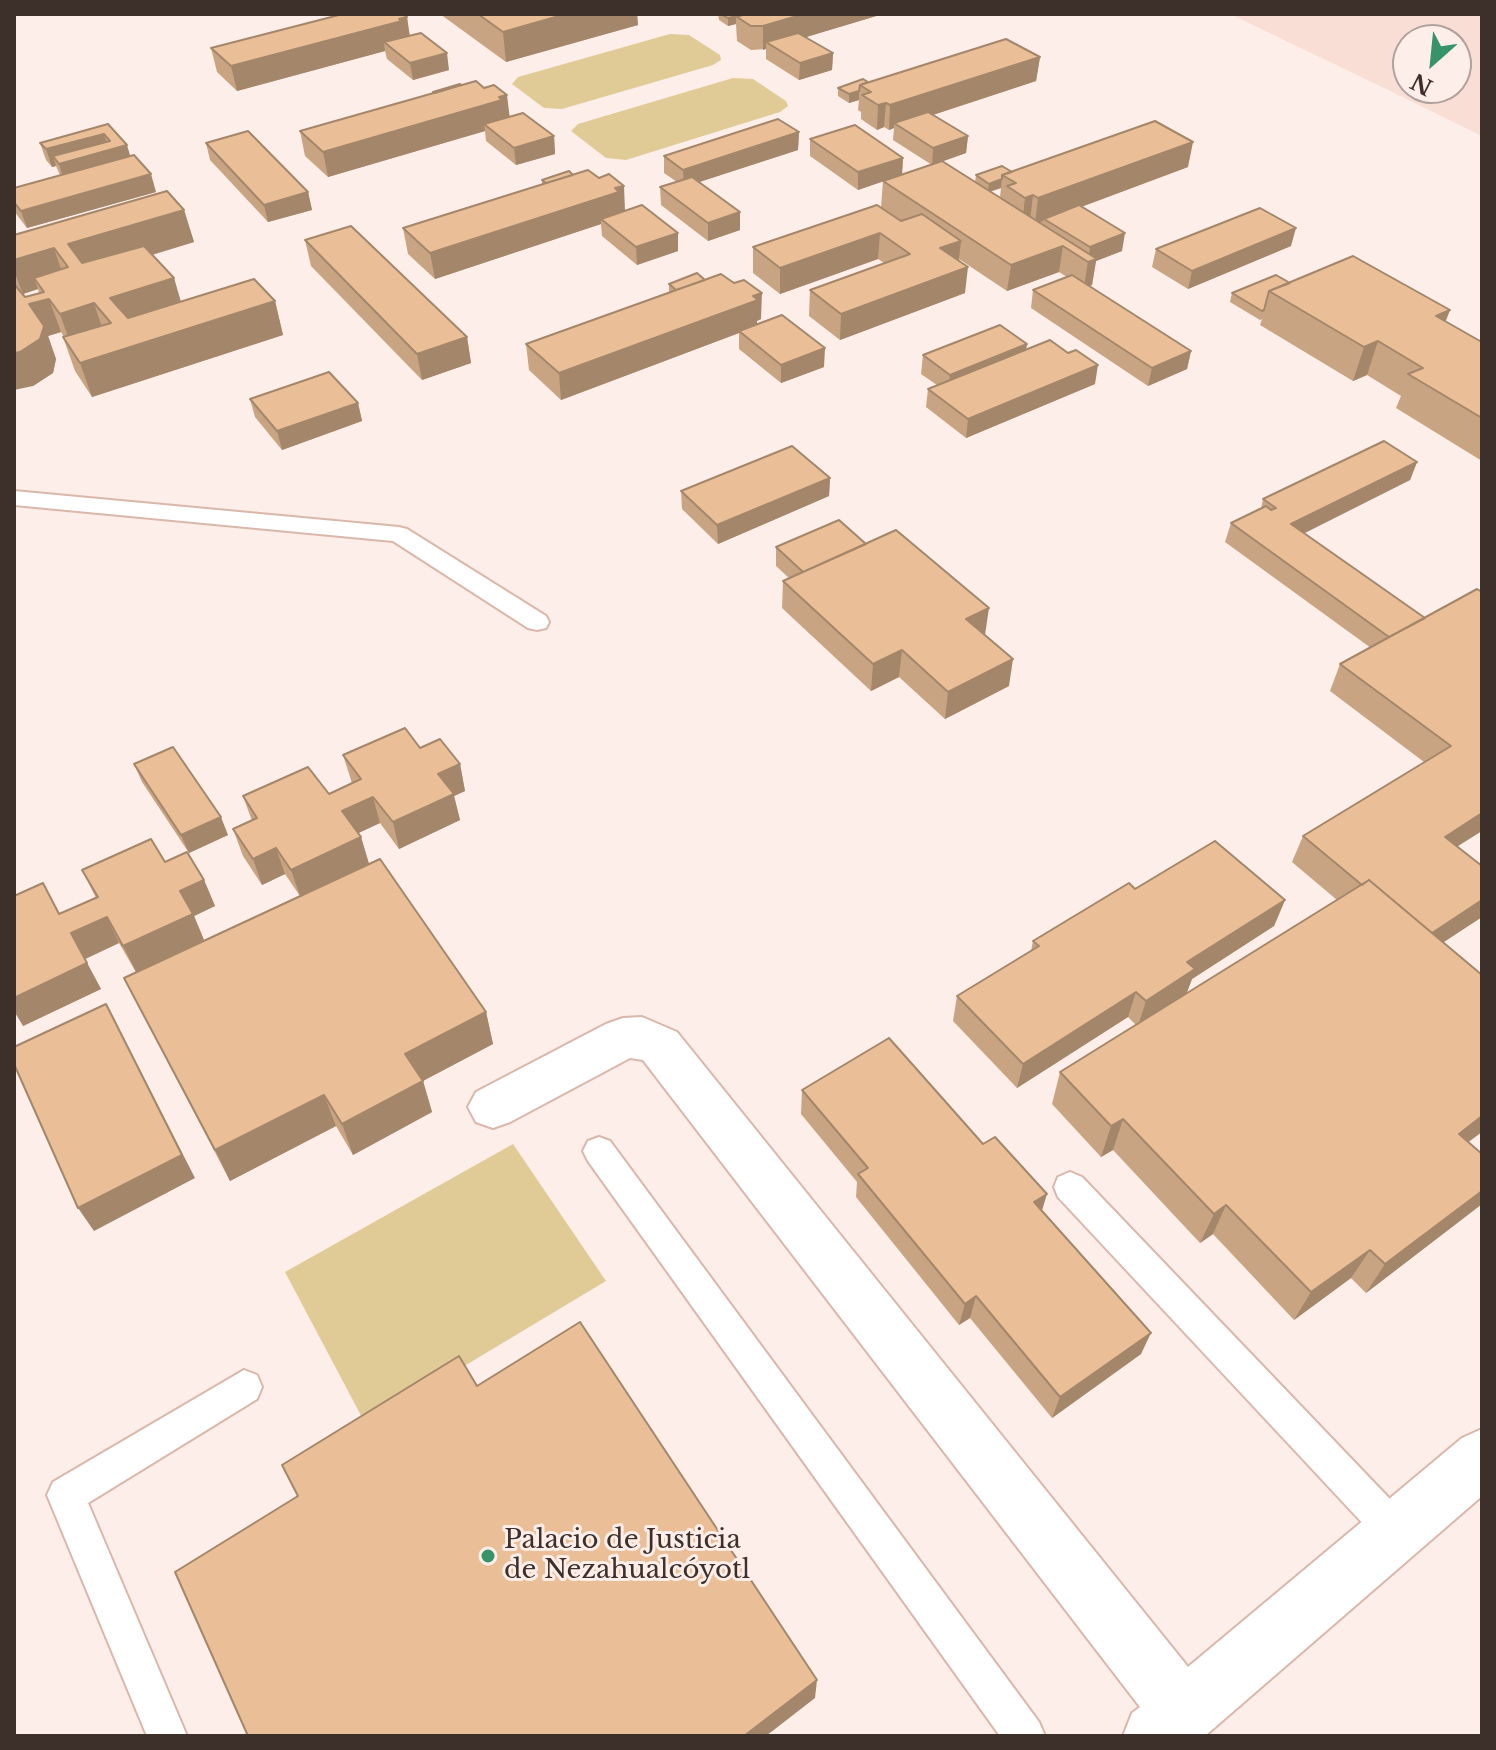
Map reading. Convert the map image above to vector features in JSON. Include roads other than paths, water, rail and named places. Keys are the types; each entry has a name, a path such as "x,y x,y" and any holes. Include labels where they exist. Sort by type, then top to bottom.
{"street":[{"path":"493,1107 623,1038 642,1037 660,1046 1170,1724 1482,1458"}],"lane":[{"path":"14,498 399,534 537,622"},
{"path":"599,1151 1025,1736"},
{"path":"1070,1187 1396,1532"},
{"path":"167,1736 66,1495 244,1387"}],"place":[{"name":"Palacio de Justicia de Nezahualcóyotl","path":"488,1556"}]}
